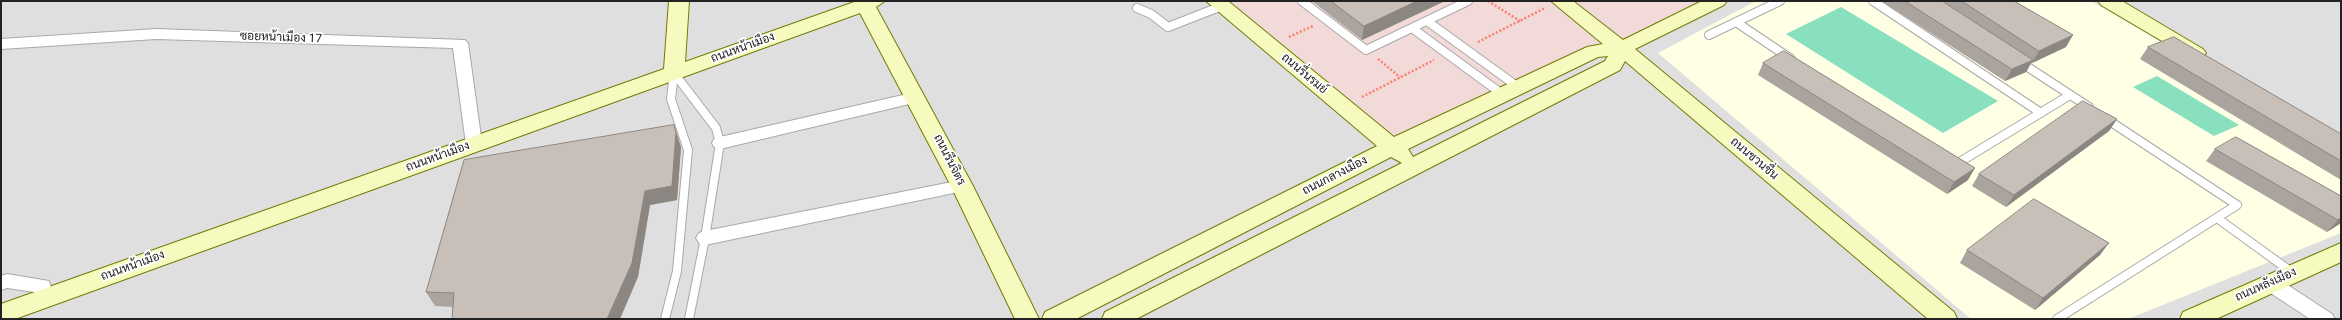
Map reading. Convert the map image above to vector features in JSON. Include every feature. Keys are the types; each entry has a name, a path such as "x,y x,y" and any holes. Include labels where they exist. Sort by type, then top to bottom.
{"street":[{"path":"674,73 679,1"},
{"path":"2108,1 2210,61"},
{"name":"ถนนหน้าเมือง","path":"1,314 870,3"},
{"name":"ถนนรึนจิตร","path":"870,3 1027,319"},
{"name":"ถนนรื่นรมย์","path":"1219,3 1414,166"},
{"name":"ถนนกลางเมือง","path":"1054,319 1393,147 1510,90 1594,50 1622,48 1708,3"},
{"name":"ถนนชวนชื่น","path":"1554,4 1622,48 1945,319"},
{"name":"ซอยหน้าเมือง 17","path":"1,44 156,34 460,43 474,144"},
{"path":"1114,319 1613,65 1622,48"},
{"path":"720,143 916,97"},
{"path":"706,238 962,186"},
{"name":"ถนนหลังเมือง","path":"2192,319 2341,252"},
{"path":"1,283 7,281 42,286 45,297"},
{"path":"2270,283 2325,319"}],"lane":[{"path":"1302,1 1366,50 1468,1"},
{"path":"1709,35 1780,1"},
{"path":"1873,1 2041,113"},
{"path":"1137,8 1151,14 1168,27 1219,3"},
{"path":"1427,21 1465,48 1510,90"},
{"path":"1736,22 1802,66"},
{"path":"1412,28 1447,54 1510,90"},
{"path":"2012,57 2237,205 2057,319"},
{"path":"674,73 716,128 720,143 706,238 689,319"},
{"path":"665,319 677,271 688,150 686,137 673,107 670,92 674,73"},
{"path":"1946,161 1953,166 2070,95"},
{"path":"2217,218 2293,273"}],"path":[{"path":"1488,1 1520,21"},
{"path":"1465,48 1554,4"},
{"path":"1270,46 1326,20"},
{"path":"1366,50 1400,77"},
{"path":"1344,107 1447,54"}],"shaded area":[{"path":"1,1 2341,1 2341,319 1,319"},
{"path":"1216,1 1717,1 1618,41 1609,42 1390,140"},
{"path":"1756,1 2091,1 2341,148 2341,233 2128,319 1971,319 1658,53"}],"green space":[{"path":"1841,7 1998,101 1943,133 1786,34"},
{"path":"2157,76 2239,125 2214,136 2133,87"}],"building":[{"path":"1331,1 1417,1 1364,26"},
{"path":"1905,1 1942,1 2033,60 2012,69"},
{"path":"1962,1 2014,1 2073,35 2039,51"},
{"path":"2174,37 2341,134 2341,161 2148,47"},
{"path":"1784,51 1975,168 1954,182 1763,63"},
{"path":"2083,101 2117,119 2014,195 1979,174"},
{"path":"674,125 676,133 672,186 645,191 632,263 607,319 452,319 454,293 426,292 464,160"},
{"path":"2236,137 2341,196 2341,218 2338,220 2215,149"},
{"path":"2034,199 2109,243 2043,298 1967,250"}]}
